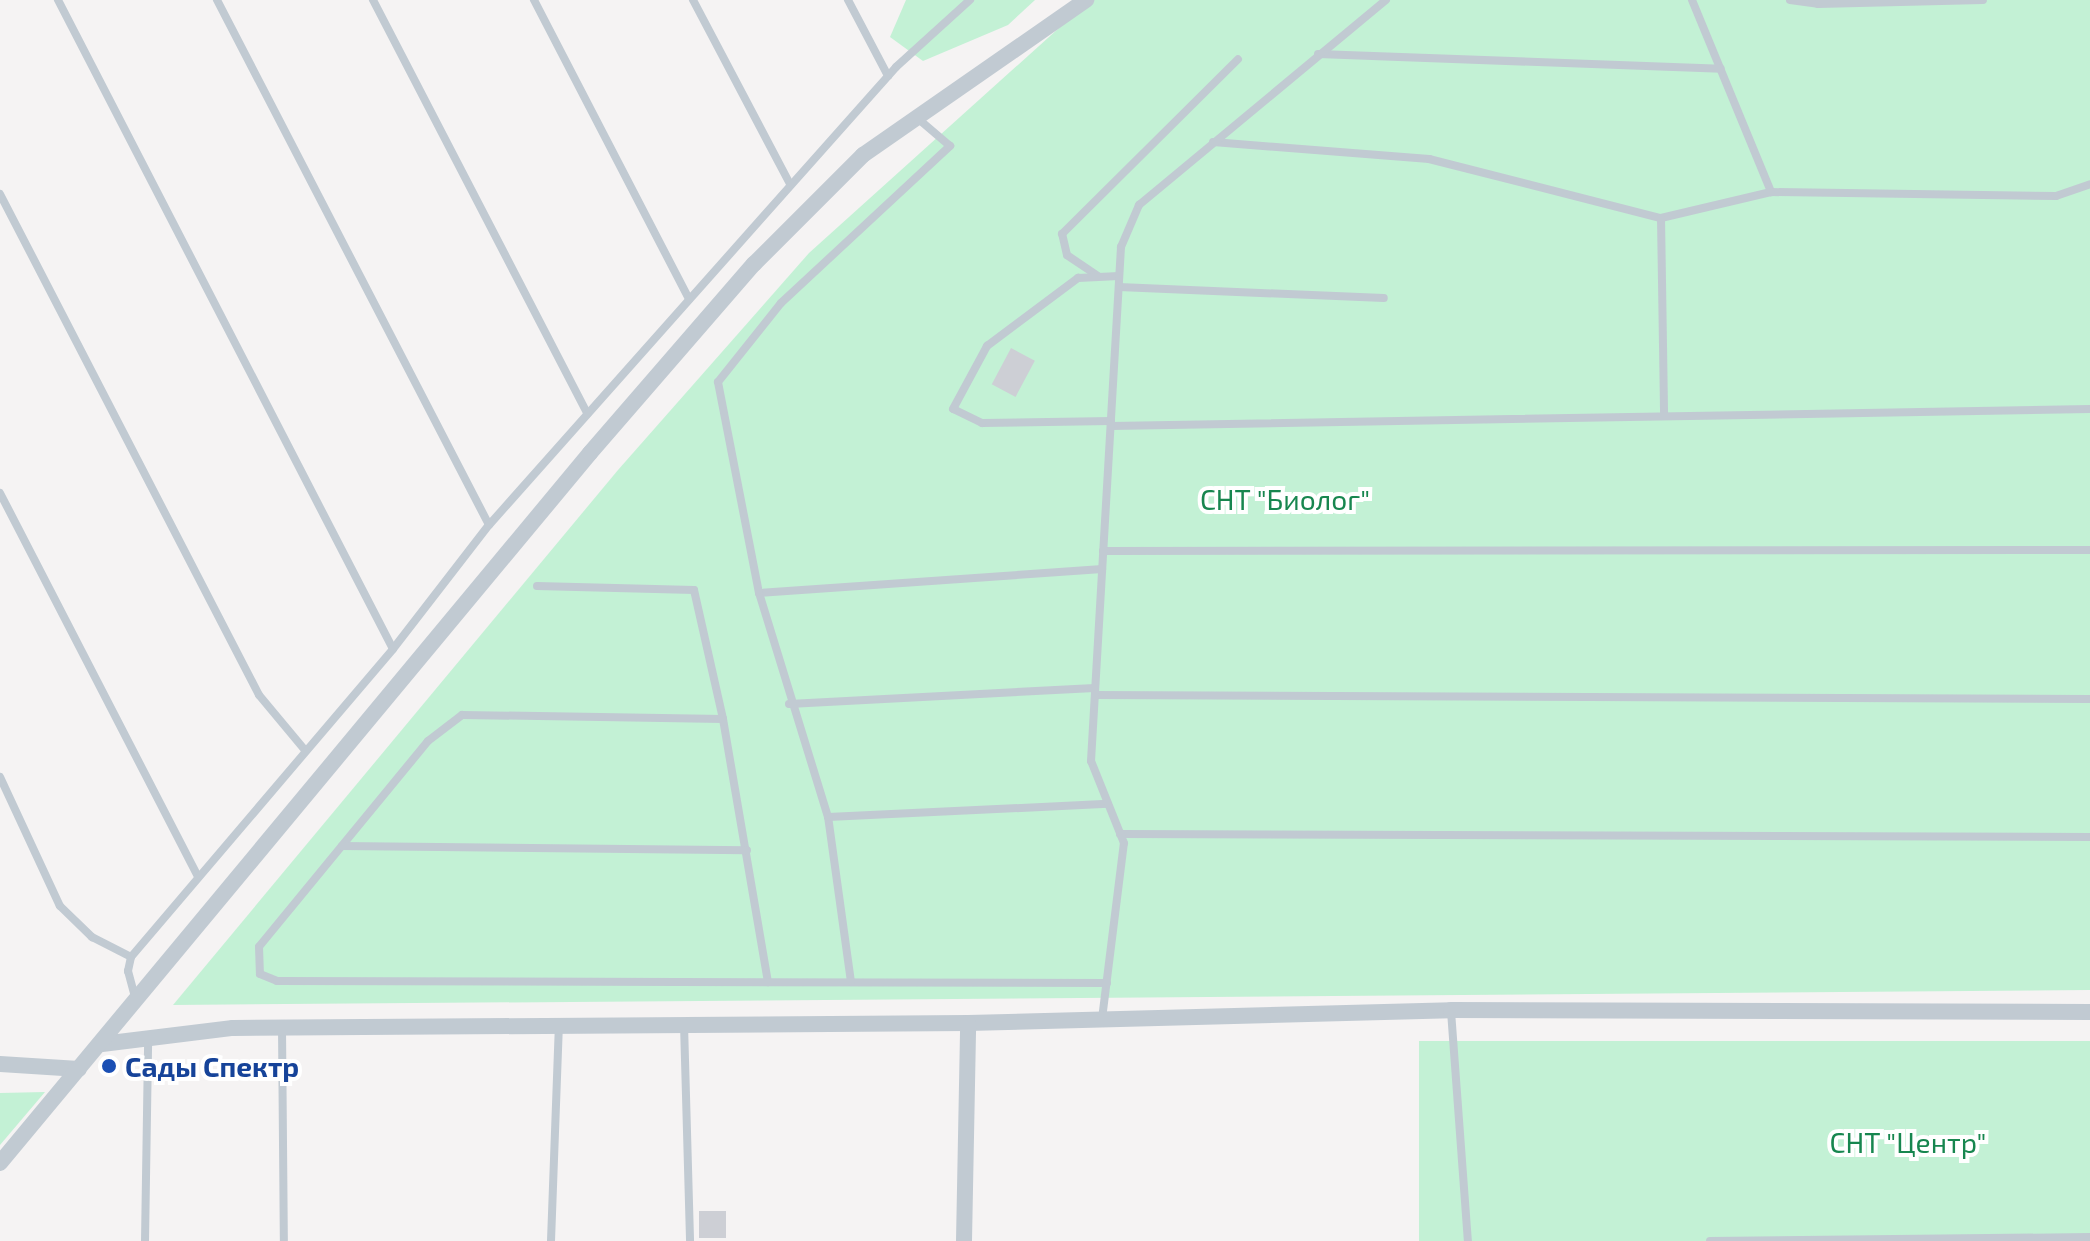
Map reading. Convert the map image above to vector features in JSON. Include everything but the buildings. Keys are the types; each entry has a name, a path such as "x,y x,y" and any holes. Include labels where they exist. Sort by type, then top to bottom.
{"street":[{"path":"0,1163 137,1002 590,453 754,264 863,155 1086,0"},
{"path":"102,1044 282,1027 968,1023 1451,1010 2090,1012"},
{"path":"964,1241 968,1023"},
{"path":"0,1064 79,1069"}],"lane":[{"path":"58,0 393,649"},
{"path":"217,0 489,525"},
{"path":"373,0 588,414"},
{"path":"534,0 689,299"},
{"path":"693,0 790,184"},
{"path":"848,0 888,76"},
{"path":"137,1002 128,971 131,957 304,749 393,649 489,525 888,76 970,0"},
{"path":"1102,1020 1124,843 1091,761 1121,247 1139,205 1386,0"},
{"path":"1692,0 1771,192"},
{"path":"1790,0 1818,4 1983,0"},
{"path":"1318,54 1721,69"},
{"path":"1098,277 1067,255 1062,234 1238,59"},
{"path":"851,982 828,817 789,704 759,593 718,382 781,303 950,146 915,117"},
{"path":"1213,142 1429,159 1661,218 1771,192 2056,196 2090,184"},
{"path":"0,194 259,695 304,749"},
{"path":"1661,218 1664,416"},
{"path":"1119,276 1078,278 987,346 953,409 982,423 2090,409"},
{"path":"1119,287 1384,298"},
{"path":"0,493 198,877"},
{"path":"1103,551 2090,550"},
{"path":"759,593 1102,569"},
{"path":"537,586 694,590 723,719 768,982"},
{"path":"789,704 1095,692 2090,699"},
{"path":"723,719 462,715 428,741 259,947 260,974 277,981 1107,983"},
{"path":"0,777 60,906 92,937 131,957"},
{"path":"828,817 1108,804"},
{"path":"1120,834 2090,837"},
{"path":"342,846 747,850"},
{"path":"1451,1010 1468,1241"},
{"path":"684,1024 690,1241"},
{"path":"551,1241 559,1025"},
{"path":"282,1027 284,1241"},
{"path":"145,1241 148,1038"},
{"path":"1710,1241 2090,1237"}],"green space":[{"path":"906,0 1035,0 1008,25 923,61 890,37"},
{"name":"СНТ \"Биолог\"","path":"1090,0 2090,0 2090,990 173,1005 618,470 809,253"},
{"name":"СНТ \"Центр\"","path":"1419,1041 2090,1041 2090,1241 1419,1241"},
{"path":"45,1092 0,1145 0,1093"}],"place":[{"name":"Сады Спектр","path":"109,1066"}]}
